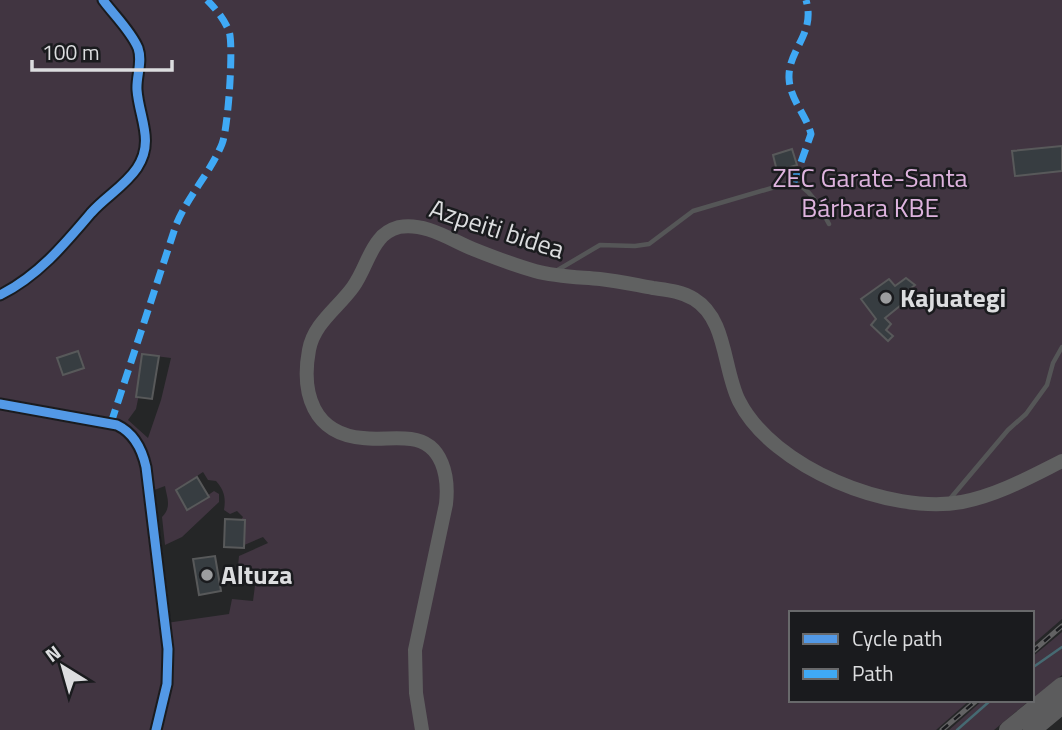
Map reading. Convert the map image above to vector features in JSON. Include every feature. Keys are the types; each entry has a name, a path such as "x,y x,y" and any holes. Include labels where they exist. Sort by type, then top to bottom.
{"highway":[{"path":"1008,730 1062,686"},
{"path":"1032,730 1062,705"}],"main road":[{"name":"Azpeiti bidea","path":"422,730 415,689 415,650 446,504 448,485 445,471 436,453 420,442 410,439 356,437 336,430 322,421 312,408 309,397 310,347 321,324 354,286 378,240 389,231 411,227 431,231 496,258 549,275 611,281 690,296 702,305 713,321 732,382 744,409 758,428 806,466 845,485 904,500 946,503 999,491 1062,461"}],"street":[{"path":"0,295 47,262 100,204 132,174 143,157 147,136 137,88 140,53 135,42 103,0"},
{"path":"0,404 117,425 130,433 139,447 146,467 168,649 167,684 156,730"}],"lane":[{"path":"549,275 602,244 645,245 658,239 693,211 792,182 808,192 829,224"},
{"path":"946,503 1047,386 1052,365 1062,347"}],"green space":[{"name":"ZEC Garate-Santa Bárbara KBE","path":"0,0 1062,0 1062,619 1034,643 1034,611 789,611 789,702 968,702 936,730 0,730","holes":["147,355 171,358 161,400 148,438 128,420 136,409","203,472 208,480 216,481 221,488 224,510 230,514 237,511 243,517 239,523 242,546 263,537 268,543 239,556 238,566 257,570 253,601 232,599 229,614 166,623 149,492 165,486 168,498 168,506 162,517 165,545 182,537 219,502 219,494 214,491 191,507 179,488"]},
{"path":"1062,632 1062,675 1034,697 1034,655"},
{"path":"981,702 1028,702 994,730 949,730"}],"building":[{"path":"1062,146 1062,171 1015,176 1012,151"},
{"path":"792,149 797,165 777,171 773,155"},
{"path":"906,278 915,285 902,295 906,301 885,318 891,324 886,330 893,336 888,341 871,325 876,319 861,299 889,279 895,286"},
{"path":"78,351 84,368 63,375 57,358"},
{"path":"142,354 159,356 152,399 136,397"},
{"path":"197,477 209,497 187,510 176,490"},
{"path":"225,519 245,520 244,548 224,547"},
{"name":"Altuza","path":"215,556 221,591 199,595 193,559"}],"waterway":[{"path":"1034,667 1062,647"},
{"path":"957,730 989,702"}],"railway":[{"path":"1034,650 1062,626"},
{"path":"942,730 975,702"}],"marked path":[{"path":"111,423 176,225 217,155 224,136 230,88 230,39 225,22 207,0"},
{"path":"794,182 811,134 792,93 789,78 793,58 805,32 808,12 806,0"}],"cycle path":[{"path":"0,295 26,279 50,259 97,207 127,180 142,158 145,139 137,90 140,64 138,48 103,0"},
{"path":"0,404 117,425 128,432 140,448 146,467 168,649 167,684 156,730"}],"place":[{"name":"Kajuategi","path":"886,298"},
{"name":"Altuza","path":"207,575"}]}
